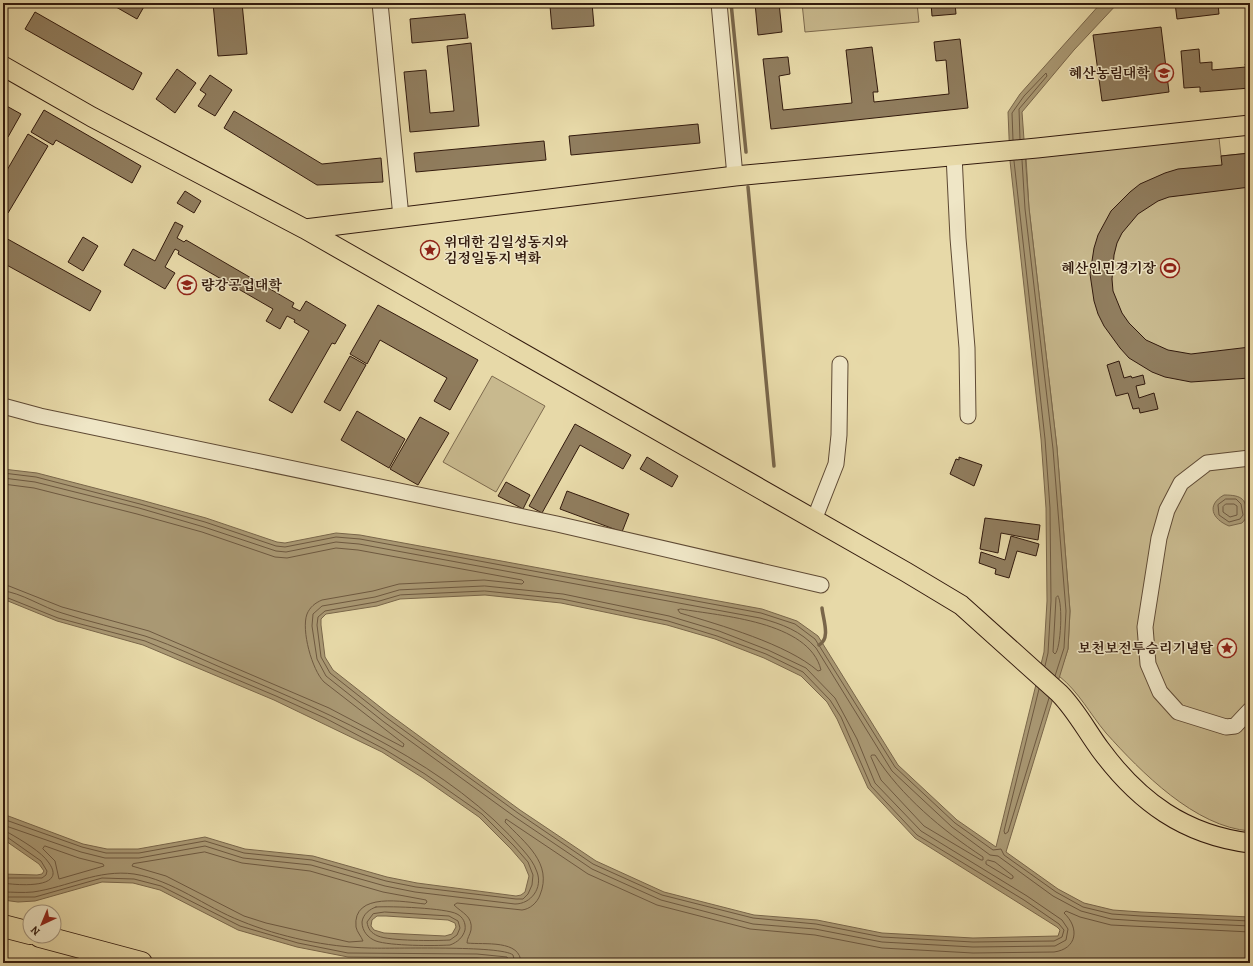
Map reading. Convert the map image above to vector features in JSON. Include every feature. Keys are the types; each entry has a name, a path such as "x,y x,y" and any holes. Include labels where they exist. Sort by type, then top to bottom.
{"highway":[{"path":"3,926 22,931"},
{"path":"59,944 88,956 141,963"}],"main road":[{"path":"3,66 92,118 305,229 961,605 1059,692 1071,705 1101,750 1145,800 1163,813 1189,827 1225,840 1250,843"},
{"path":"305,229 735,176 1037,148 1250,125"}],"street":[{"path":"380,3 401,217"},
{"path":"719,3 735,176"},
{"path":"954,155 958,238 967,348 968,416"},
{"path":"814,520 836,464 840,364"},
{"path":"3,406 40,416 557,524 821,585"},
{"path":"1250,458 1207,463 1181,483 1167,510 1159,538 1145,627 1148,664 1160,692 1178,712 1226,727 1235,726 1250,710"}],"shaded area":[{"path":"802,3 917,3 919,22 805,32"},
{"path":"1219,138 1221,156 1250,153 1250,831 1229,827 1209,819 1189,809 1170,795 1152,780 1106,733 1073,689 1059,676 1068,649 1070,611 1057,448 1029,208 1026,157"},
{"path":"492,376 545,406 496,492 443,462"}],"water":[{"path":"1101,3 1118,3 1074,50 1022,112 1029,208 1057,448 1070,611 1068,649 1006,852 1058,889 1084,903 1113,910 1250,917 1250,963 524,963 477,958 348,957 297,947 238,930 160,890 133,883 102,882 35,901 18,902 3,900 3,874 37,875 42,874 44,871 39,864 3,839 3,814 83,844 107,849 138,849 205,837 245,849 313,856 387,877 417,883 516,896 525,892 529,876 524,864 479,817 423,778 382,752 274,700 143,645 57,621 3,599 3,469 37,473 141,500 206,518 277,542 285,543 336,533 360,535 762,609 797,621 818,636 898,765 957,820 996,847 1044,652 1047,601 1046,508 1041,439 1010,161 1008,112 1020,94","holes":["485,595 561,603 667,625 715,639 764,658 801,676 827,702 837,719 868,788 915,838 1057,927 1060,930 1058,936 973,938 882,933 817,920 754,915 664,892 596,861 520,810 389,714 333,670 325,657 321,619 326,614 377,606 400,599","377,916 448,920 455,923 456,927 452,934 445,936 384,933 374,930 371,926 372,920"]},
{"path":"1224,495 1239,497 1244,502 1247,517 1242,523 1229,526 1215,516 1213,507 1218,499"}],"building":[{"path":"3,3 10,3 3,15"},
{"path":"109,3 146,3 137,19"},
{"path":"213,3 242,3 247,54 218,56"},
{"path":"592,3 594,26 552,29 550,6"},
{"path":"755,3 779,3 782,32 758,35"},
{"path":"931,3 955,3 956,14 932,16"},
{"path":"1175,3 1218,3 1219,14 1177,19"},
{"path":"35,12 142,73 133,90 25,29"},
{"path":"465,14 468,38 412,43 410,19"},
{"path":"1161,27 1169,92 1102,101 1093,35"},
{"path":"960,39 968,108 771,129 763,59 788,57 790,74 779,76 783,110 852,103 846,50 872,47 878,92 873,92 874,102 949,94 946,60 936,61 934,42"},
{"path":"471,43 479,126 410,132 404,72 426,70 430,113 454,111 447,46"},
{"path":"1199,49 1200,63 1212,62 1212,70 1246,67 1245,64 1250,64 1250,88 1200,92 1200,87 1184,88 1181,51"},
{"path":"177,69 196,83 175,113 156,99"},
{"path":"210,75 232,90 215,116 198,106 206,94 200,90"},
{"path":"3,104 21,114 8,137 3,134"},
{"path":"44,110 141,166 132,183 56,140 53,145 31,132"},
{"path":"234,111 322,164 381,158 383,182 317,185 224,128"},
{"path":"698,124 700,143 571,155 569,136"},
{"path":"28,134 48,146 8,213 3,209 3,177"},
{"path":"544,141 546,160 416,172 414,153"},
{"path":"1250,153 1250,187 1169,197 1158,201 1138,214 1122,233 1117,243 1114,255 1112,279 1113,291 1122,313 1129,323 1146,340 1168,350 1191,354 1250,347 1250,378 1191,382 1165,377 1152,372 1129,358 1104,326 1098,314 1094,301 1090,274 1094,248 1098,235 1111,211 1140,184 1178,169 1222,165 1221,156"},
{"path":"185,191 201,201 194,213 177,203"},
{"path":"175,222 183,226 177,238 184,242 186,240 294,303 292,307 300,311 306,301 346,325 335,344 332,343 292,413 269,400 309,331 294,322 295,320 287,316 280,329 266,321 273,309 178,254 179,251 175,249 165,267 175,273 165,289 124,265 133,249 155,261"},
{"path":"4,237 101,291 90,311 3,263"},
{"path":"83,237 98,246 83,271 68,262"},
{"path":"378,305 478,360 450,410 434,401 447,378 380,340 367,364 350,354"},
{"path":"350,356 366,365 340,411 324,402"},
{"path":"1119,361 1124,378 1131,376 1132,378 1143,375 1145,384 1136,386 1139,398 1154,393 1158,409 1140,413 1139,408 1133,409 1128,393 1116,396 1107,365"},
{"path":"357,411 405,439 389,468 341,440"},
{"path":"420,417 449,433 418,485 390,469"},
{"path":"575,424 631,455 623,469 580,445 542,513 529,506"},
{"path":"647,457 678,476 672,487 640,469"},
{"path":"959,457 982,465 974,486 950,474 956,459 959,460"},
{"path":"506,482 530,495 523,509 498,496"},
{"path":"567,491 629,514 622,532 560,509"},
{"path":"985,518 1040,525 1038,540 1001,533 998,553 980,549"},
{"path":"1011,536 1039,544 1036,556 1017,551 1009,578 995,574 996,569 979,563 981,552 1005,560"}],"waterway":[{"path":"731,3 746,152"},
{"path":"748,187 774,466"},
{"path":"819,645 825,638 825,623 822,608"}],"place":[{"name":"혜산농림대학","path":"1164,73"},
{"name":"위대한 김일성동지와 김정일동지 벽화","path":"430,250"},
{"name":"혜산인민경기장","path":"1170,268"},
{"name":"량강공업대학","path":"187,285"},
{"name":"보천보전투승리기념탑","path":"1227,648"}]}
